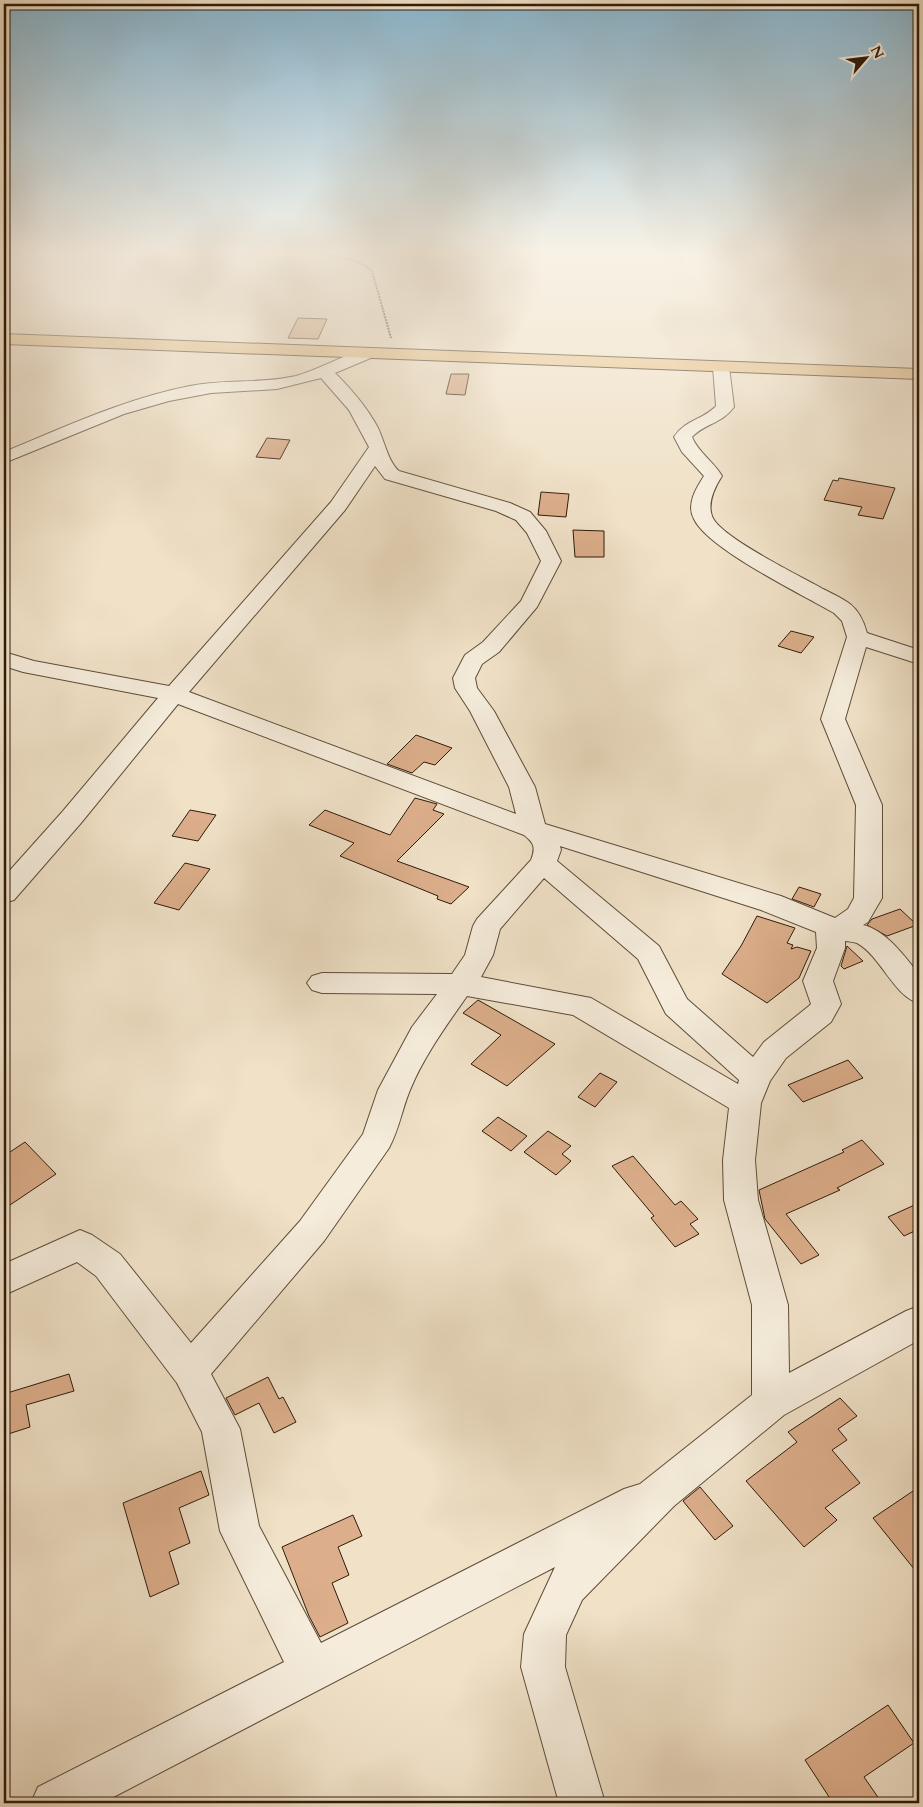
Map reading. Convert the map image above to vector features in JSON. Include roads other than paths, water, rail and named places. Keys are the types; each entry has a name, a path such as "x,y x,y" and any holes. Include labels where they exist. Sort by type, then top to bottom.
{"main road":[{"path":"4,339 919,374"}],"street":[{"path":"4,458 141,403 190,390 278,384 325,372 367,354"},
{"path":"721,367 725,407 722,412 713,418 688,429 682,437 685,446 709,468 713,476 702,496 703,520 714,533 743,552 842,608 852,620 858,637 833,719 869,805 868,898 858,915 838,930 830,932 831,948 818,981 826,1004 820,1014 774,1050 751,1090 739,1160 741,1200 770,1305 771,1403"},
{"path":"190,1371 312,1231 378,1139 394,1090 423,1035 461,984 479,955 487,926 543,862 548,850 545,840 533,829 518,778 482,711 466,688 464,678 474,660 491,647 530,603 552,561 536,531 522,516 503,507 392,475 385,470 369,424 350,396 325,372"},
{"path":"4,894 72,817 174,694 338,506 378,446"},
{"path":"858,637 919,657"},
{"path":"4,658 31,667 174,694 533,829 771,903 838,930 865,935 886,954 919,993"},
{"path":"543,862 649,953 676,1006 751,1090"},
{"path":"322,983 461,984 581,1006 751,1090"},
{"path":"4,1280 80,1245 108,1265 190,1371 221,1429 240,1532 312,1670"},
{"path":"582,1803 543,1667 545,1634 567,1585 660,1492 771,1403 919,1322"},
{"path":"54,1803 660,1492"}]}
